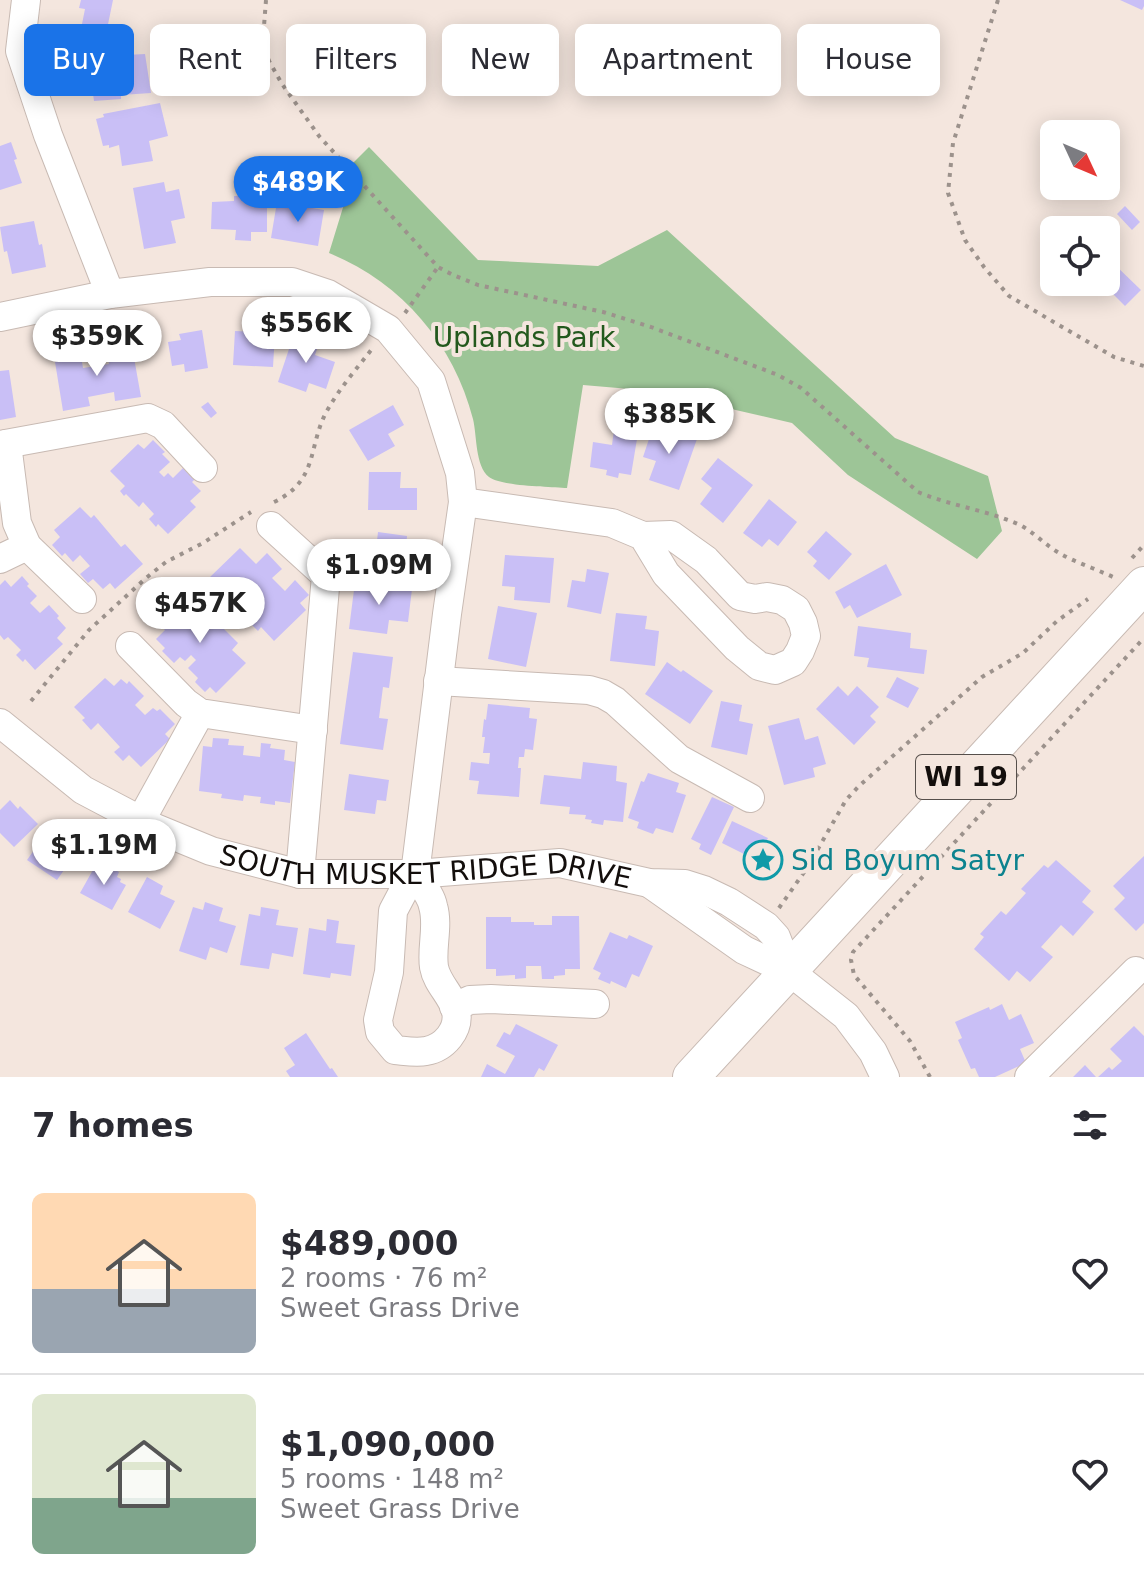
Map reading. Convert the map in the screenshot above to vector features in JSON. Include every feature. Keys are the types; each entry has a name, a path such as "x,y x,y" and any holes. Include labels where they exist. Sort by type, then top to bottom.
{"main road":[{"name":"WI 19","path":"691,1077 1026,711 1129,581"}],"street":[{"path":"26,0 20,51 48,135 110,294"},
{"path":"0,317 110,294 210,282 292,282 328,294 388,329 431,381 460,473 463,502 415,874 393,911 387,987 378,1020 380,1032 395,1050 412,1053 429,1051 441,1045 456,1026 457,1013 436,974 433,903 415,874"},
{"path":"82,599 27,546 17,523 4,444 148,418 163,425 203,468"},
{"path":"463,502 612,523 643,536 671,535 706,560 740,596 782,600 796,609 806,636 793,662 775,670 759,666 737,648 666,574 643,536"},
{"path":"264,514 326,576 300,874"},
{"path":"0,559 27,546"},
{"path":"130,646 186,703 200,713 313,730"},
{"path":"438,681 589,690 603,694 615,701 679,759 750,798"},
{"path":"141,820 200,713"},
{"name":"SOUTH MUSKET RIDGE DRIVE","path":"2,730 83,790 211,851 300,874 415,874 560,863 649,883 685,884 729,902 766,926 776,937 789,971"},
{"path":"789,971 846,1016 873,1052 885,1077"},
{"path":"1029,1077 1136,971"},
{"path":"454,1007 470,1000 491,999 595,1004"}],"path":[{"path":"266,0 263,39 269,61 282,84 319,136 438,267 478,285 627,319 778,375 801,388 918,492 936,500 994,514 1024,527 1060,554 1129,581"},
{"path":"998,0 953,143 948,193 965,240 1009,296 1114,357 1144,366"},
{"path":"31,701 89,630 146,578 166,562 264,514 287,496 307,471 321,421 329,407 438,267"},
{"path":"1109,584 1129,581"},
{"path":"781,904 807,868 846,800 859,786 982,677 1023,653 1057,621 1090,598"},
{"path":"930,1077 910,1041 854,975 853,952 1144,638"}],"green space":[{"name":"Uplands Park","path":"369,147 478,260 598,266 667,230 895,438 988,476 1002,531 977,559 848,475 792,423 653,391 583,385 567,488 514,484 489,477 481,466 473,419 464,392 438,341 401,298 355,265 329,253 353,175 347,169"}],"building":[{"path":"81,0 113,0 108,24 82,24 85,9 79,8"},
{"path":"1120,0 1144,0 1144,6 1142,10"},
{"path":"145,54 150,93 134,94 134,55"},
{"path":"93,96 121,96 121,99 94,101"},
{"path":"160,103 168,136 149,141 153,161 122,166 119,145 103,146 96,119 104,117 103,114"},
{"path":"11,142 22,183 0,190 0,146"},
{"path":"164,182 166,192 179,189 185,218 171,221 176,243 144,249 133,188"},
{"path":"267,195 267,232 251,232 251,241 235,240 236,230 211,229 212,202 234,201 234,196"},
{"path":"277,202 324,210 318,246 271,238"},
{"path":"1125,206 1140,222 1132,230 1117,214"},
{"path":"34,221 46,267 12,274 0,227"},
{"path":"1120,270 1141,290 1125,306 1115,296 1120,296"},
{"path":"202,330 208,368 185,372 184,364 172,366 168,342 181,340 179,334"},
{"path":"235,331 275,333 273,367 233,365"},
{"path":"314,333 322,335 315,355 335,362 326,389 309,383 306,392 278,382 293,337 302,340 305,334 312,336"},
{"path":"123,345 125,353 133,352 141,397 115,401 114,392 88,397 90,406 63,411 55,362 67,359 66,352 80,350 83,368 109,364 106,348"},
{"path":"9,370 16,417 0,420 0,371"},
{"path":"208,402 217,413 211,418 201,407"},
{"path":"393,405 404,425 388,434 395,446 368,461 349,430"},
{"path":"654,424 697,439 679,490 649,480 656,461 643,457"},
{"path":"614,430 638,433 631,475 619,473 618,478 606,475 607,470 590,467 593,442 612,445"},
{"path":"153,440 170,462 159,472 164,477 168,473 173,478 183,468 195,479 192,482 201,491 190,501 196,507 168,534 149,519 154,514 143,502 139,507 126,494 124,496 120,491 125,486 110,471 138,444 144,449"},
{"path":"718,458 753,485 723,523 700,504 712,488 701,479"},
{"path":"369,472 401,472 400,488 417,488 417,510 368,510"},
{"path":"769,499 797,522 778,546 769,539 762,547 743,533"},
{"path":"80,507 91,518 94,515 121,547 125,544 143,564 115,589 110,583 103,589 93,579 88,583 80,574 90,566 80,555 73,562 52,545 60,537 54,530"},
{"path":"826,531 852,554 829,580 813,566 817,561 807,552"},
{"path":"378,532 407,536 406,548 417,550 414,573 374,567"},
{"path":"240,548 256,564 267,553 282,569 272,578 285,591 295,580 309,595 300,603 306,610 274,641 261,627 258,631 249,622 251,620 243,611 246,608 231,593 224,599 220,594 223,590 210,577"},
{"path":"505,555 554,558 550,603 514,600 515,587 502,586"},
{"path":"886,564 902,595 857,618 850,605 844,609 835,592"},
{"path":"587,569 609,573 601,614 567,607 572,580 585,582"},
{"path":"22,576 37,596 30,603 40,613 49,605 66,628 57,638 63,644 35,670 25,659 23,662 16,655 21,650 8,637 4,640 0,635 0,585 5,580 11,587"},
{"path":"355,582 412,589 408,622 389,620 387,634 349,629"},
{"path":"186,593 207,613 201,619 211,629 217,622 238,643 232,650 246,663 216,693 210,687 205,692 195,682 198,678 188,668 196,660 191,655 185,661 180,657 174,663 156,639 165,630 158,623"},
{"path":"498,606 537,613 526,667 488,659"},
{"path":"616,613 647,616 645,629 659,631 655,666 610,661"},
{"path":"858,626 911,633 910,648 927,650 924,674 867,667 869,658 854,656"},
{"path":"353,652 393,657 389,688 383,687 379,718 388,719 383,750 340,744"},
{"path":"667,662 713,691 690,724 645,694"},
{"path":"897,677 919,688 908,708 886,697"},
{"path":"105,678 114,686 121,679 127,684 129,681 144,696 135,705 145,715 153,708 157,711 160,709 175,724 165,734 170,739 141,767 129,755 123,761 114,752 120,747 98,723 91,730 74,707"},
{"path":"838,686 848,696 857,686 879,707 870,716 876,722 854,745 816,709"},
{"path":"721,701 742,705 739,721 753,724 747,755 711,747"},
{"path":"488,704 530,708 529,718 537,719 533,750 525,749 524,757 519,757 519,797 477,794 479,781 469,780 471,762 489,764 490,753 483,753 485,737 482,737"},
{"path":"799,718 805,740 818,736 826,764 813,768 815,777 784,785 768,726"},
{"path":"213,738 229,739 228,745 244,746 243,755 260,757 261,743 285,750 284,760 295,762 290,803 260,803 261,797 244,795 243,801 199,791 203,746 212,747"},
{"path":"583,762 617,766 616,781 627,783 623,822 604,820 603,825 591,823 592,820 585,819 586,815 569,814 570,807 540,804 544,775 581,779"},
{"path":"648,773 679,783 676,792 686,795 673,833 656,828 653,834 637,828 639,822 628,818 641,781 644,782"},
{"path":"349,774 389,780 386,801 377,800 375,814 344,810"},
{"path":"712,797 734,807 711,855 699,849 701,844 691,839"},
{"path":"10,800 38,824 14,847 0,833 0,810"},
{"path":"732,821 768,838 754,866 745,862 748,856 722,843"},
{"path":"44,836 74,856 57,880 27,860"},
{"path":"1144,856 1144,923 1136,931 1114,909 1125,898 1113,886"},
{"path":"1056,860 1091,891 1082,902 1094,912 1073,936 1061,925 1041,947 1053,957 1030,982 1017,971 1009,981 974,949 984,937 980,934 1001,911 1006,915 1026,893 1021,889 1044,865 1048,868"},
{"path":"106,865 119,872 117,877 126,885 112,910 80,893 94,868 104,870"},
{"path":"147,877 163,886 160,894 175,901 160,929 128,912"},
{"path":"205,902 223,908 219,921 236,926 227,953 210,947 206,960 179,951 193,907 203,910"},
{"path":"261,907 279,910 276,925 298,928 293,957 272,953 269,969 240,965 249,914 260,916"},
{"path":"552,916 579,916 580,969 565,969 565,975 542,979 541,966 526,966 526,978 515,979 515,975 496,976 496,969 486,969 486,917 511,917 511,922 552,925"},
{"path":"327,919 339,921 336,943 355,945 351,976 331,973 330,978 303,974 309,928 326,931"},
{"path":"610,932 627,939 629,935 653,946 639,977 632,974 626,988 598,979 601,973 593,969"},
{"path":"1002,1004 1009,1020 1021,1014 1034,1043 1020,1049 1026,1063 995,1077 979,1077 975,1068 971,1069 958,1040 962,1038 955,1022"},
{"path":"516,1024 558,1045 544,1071 539,1068 534,1077 481,1077 487,1064 505,1074 515,1056 496,1046 504,1032 510,1035"},
{"path":"1134,1026 1144,1036 1144,1077 1098,1077 1122,1061 1110,1049"},
{"path":"306,1033 338,1077 290,1077 286,1071 295,1065 284,1048"},
{"path":"1085,1065 1096,1077 1073,1077"}],"place":[{"name":"Sid Boyum Satyr","path":"763,860"}]}
